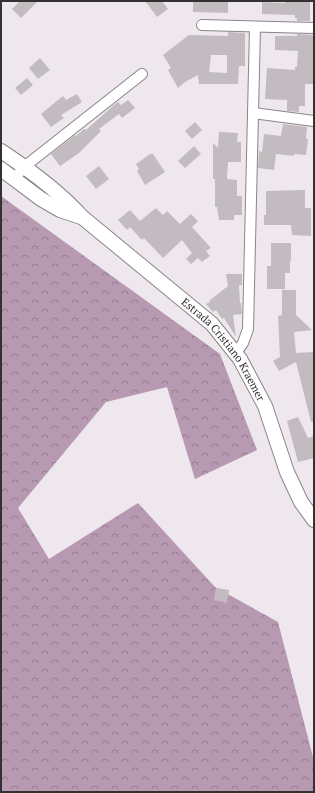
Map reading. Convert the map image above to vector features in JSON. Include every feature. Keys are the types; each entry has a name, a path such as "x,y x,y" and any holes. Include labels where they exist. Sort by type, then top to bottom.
{"main road":[{"name":"Estrada Cristiano Kraemer","path":"1,151 64,198 82,217 212,324 240,359 265,406 290,478 301,502 314,520"},
{"name":"Estrada Cristiano Kraemer","path":"1,169 41,199 60,210 82,217"}],"street":[{"path":"202,25 314,28"},
{"path":"236,353 243,343 248,330 255,27"},
{"path":"14,179 24,167 142,74"},
{"path":"253,113 314,121"}],"green space":[{"path":"1,196 220,354 257,450 195,479 167,387 106,402 18,508 49,559 138,503 215,587 278,622 314,761 314,792 1,792"}],"building":[{"path":"20,1 38,1 21,18 12,9"},
{"path":"145,1 162,1 168,9 157,17"},
{"path":"193,1 228,1 228,13 193,12"},
{"path":"285,1 310,1 310,21 297,21 295,15 262,14 262,2 285,3"},
{"path":"228,32 245,33 245,66 239,66 238,84 199,84 198,75 185,82 178,88 168,70 171,68 163,55 189,35 228,36","holes":["211,55 227,55 227,73 209,72"]},
{"path":"297,34 314,35 314,84 305,84 305,106 299,106 299,112 287,111 287,100 265,99 267,68 295,70 295,67 297,67 298,51 275,50 275,36 297,36"},
{"path":"40,58 50,70 38,79 29,68"},
{"path":"27,78 33,85 21,95 15,88"},
{"path":"77,94 82,102 61,115 64,118 51,127 41,114 63,96 66,100"},
{"path":"128,100 135,108 122,118 119,114 99,129 101,131 79,153 60,166 51,154 75,135 76,136 84,129 86,130 118,102 121,105"},
{"path":"195,122 202,130 192,139 185,131"},
{"path":"283,124 307,127 306,139 308,139 306,155 294,154 294,156 276,154 274,170 258,168 259,151 262,152 264,134 281,136"},
{"path":"219,132 238,133 237,142 241,142 241,162 228,162 227,179 237,180 237,196 242,196 242,215 234,215 234,220 219,220 217,207 215,207 213,143 218,148"},
{"path":"194,146 201,154 185,168 178,161"},
{"path":"150,154 153,154 165,172 145,185 137,171 139,169 136,164"},
{"path":"99,166 109,179 96,189 86,176"},
{"path":"305,190 305,208 311,208 311,236 292,235 291,225 264,225 264,215 266,215 266,191"},
{"path":"156,208 163,215 167,211 180,224 191,214 198,221 192,227 211,248 206,251 210,256 202,262 198,258 191,264 186,259 192,253 182,240 163,258 144,238 142,240 130,227 127,230 118,220 130,210 140,221"},
{"path":"271,243 291,243 290,273 285,273 285,289 267,289 267,266 271,266"},
{"path":"226,274 242,274 242,285 239,285 242,314 233,315 236,337 224,318 222,319 216,310 213,312 206,304 228,286"},
{"path":"282,290 296,290 296,315 312,330 294,332 296,353 314,352 314,422 311,422 296,362 279,371 273,361 280,357 278,316 282,315"},
{"path":"298,417 308,438 314,436 314,458 298,462 287,421"},
{"path":"216,588 229,590 227,603 214,600"}]}
